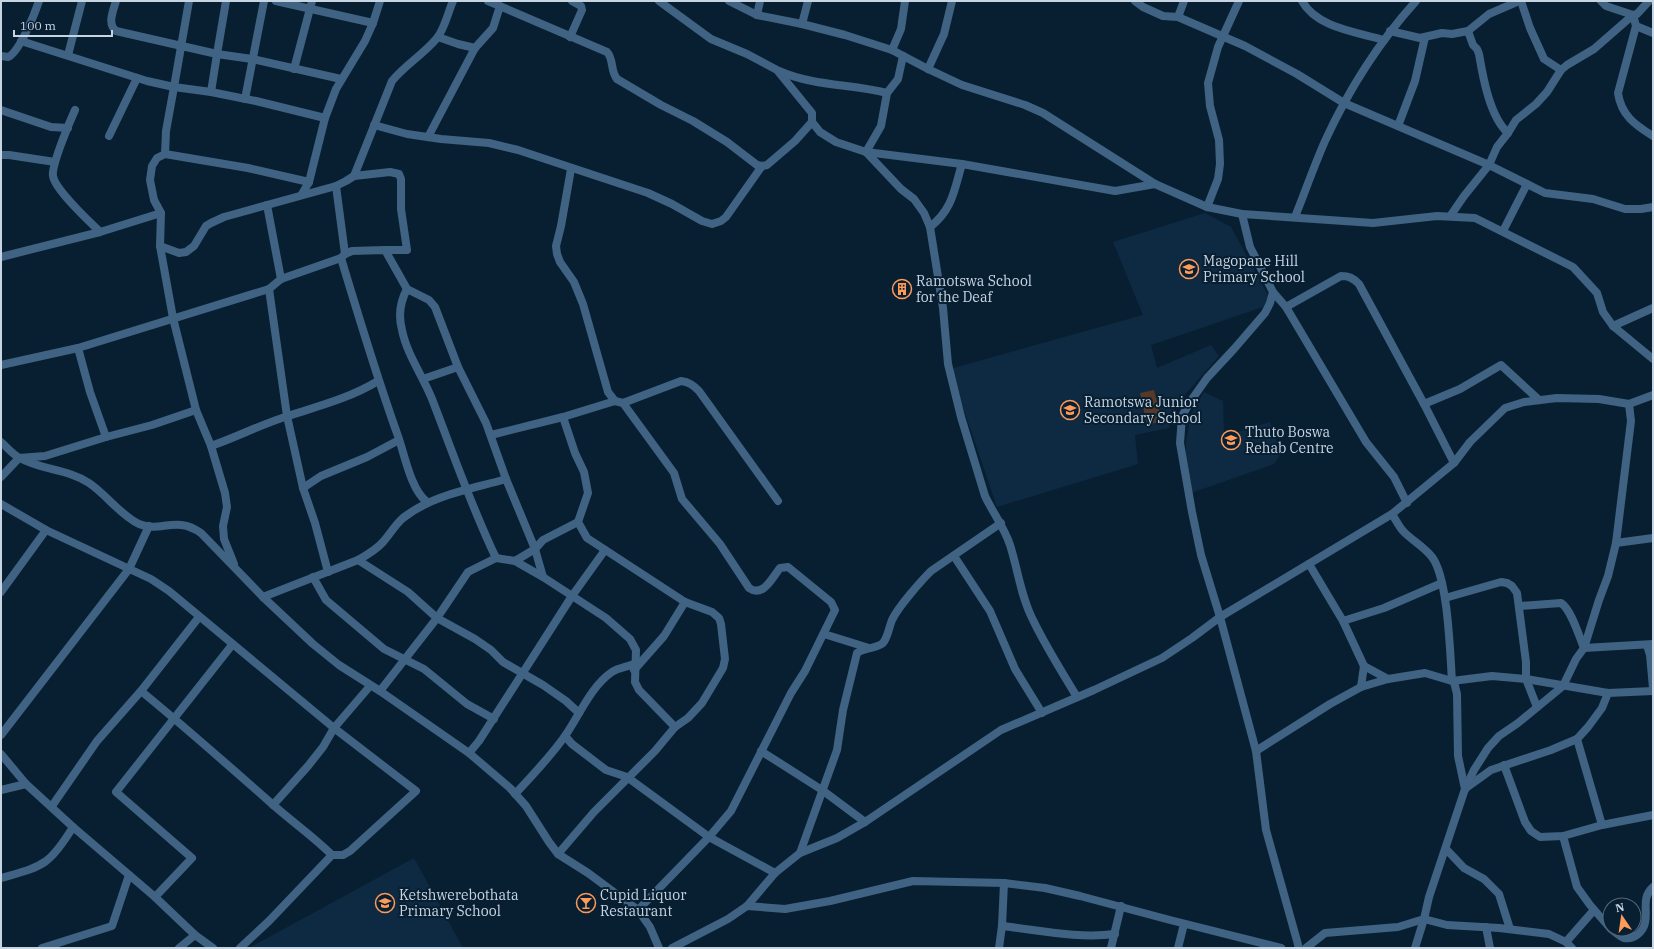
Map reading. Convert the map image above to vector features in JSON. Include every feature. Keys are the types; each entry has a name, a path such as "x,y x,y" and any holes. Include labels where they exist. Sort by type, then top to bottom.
{"street":[{"path":"1,56 8,57 13,55 35,14 39,1"},
{"path":"68,55 82,1"},
{"path":"116,1 111,19 112,27 116,31 180,47 252,59 341,79"},
{"path":"165,154 166,131 189,1"},
{"path":"211,92 226,1"},
{"path":"245,99 264,1"},
{"path":"276,1 311,4 373,23"},
{"path":"302,194 309,182 325,118 341,79 373,23 380,1"},
{"path":"354,176 392,81 438,37 453,1"},
{"path":"488,1 607,52 610,55 613,72 617,79 661,105 693,121 727,142 757,165 767,165 795,141 812,122"},
{"path":"570,37 582,10 581,6 572,1"},
{"path":"659,1 711,39 747,54 793,77 817,82 867,88 887,93"},
{"path":"729,1 757,15 845,35 892,50 962,85 1025,105 1043,113 1156,184 1207,207 1242,214 1373,223 1412,217 1451,215 1475,218 1573,267 1597,293 1603,312 1613,326 1653,359"},
{"path":"757,15 760,1"},
{"path":"802,24 808,1"},
{"path":"892,50 901,29 905,1"},
{"path":"928,69 941,41 952,1"},
{"path":"1135,1 1143,8 1163,16 1178,17 1223,35 1297,74 1344,103 1489,165 1545,193 1593,200 1625,209 1653,207"},
{"path":"1178,17 1184,1"},
{"path":"1207,207 1218,178 1220,164 1219,140 1210,106 1208,83 1223,35 1238,1"},
{"path":"1302,1 1306,10 1321,21 1384,40"},
{"path":"1295,217 1326,141 1344,103 1390,31 1416,1"},
{"path":"1390,31 1425,37 1442,33 1452,34 1468,31 1490,14 1520,1 1544,59 1561,70"},
{"path":"1601,1 1606,6 1633,15"},
{"path":"1451,215 1489,165 1497,147 1516,120 1536,104 1547,92 1561,70 1594,48 1633,15 1637,14 1649,1"},
{"path":"294,69 311,4"},
{"path":"428,137 475,48 493,28 500,6"},
{"path":"1633,15 1636,26 1618,93 1621,108 1629,118 1639,128 1653,136"},
{"path":"1636,26 1653,33"},
{"path":"1468,31 1473,45 1479,54 1487,90 1494,110 1502,128 1508,133"},
{"path":"438,37 475,48"},
{"path":"1398,126 1415,81 1425,37"},
{"path":"21,41 137,78 174,87 211,92 245,99 325,118"},
{"path":"866,152 881,126 887,93 898,79 903,56"},
{"path":"777,70 812,113 812,122 820,132 836,142 866,152 962,164 1115,191 1156,184"},
{"path":"110,136 137,78"},
{"path":"1,110 51,128 68,128"},
{"path":"75,110 55,162 52,175 55,183 100,232"},
{"path":"374,125 407,134 489,143 555,162 571,169 648,193 672,204 702,221 712,224 717,224 726,217 762,166"},
{"path":"866,152 901,189 914,199 924,213 930,227 942,308 948,364 961,417 985,496 990,507 1001,523 1010,545 1019,584 1032,620 1077,697"},
{"path":"238,572 224,539 223,526 227,500 211,446 196,410 173,318 160,246 161,213 154,200 150,180 152,166 157,158 165,154 248,168 309,182"},
{"path":"1,156 9,155 55,162"},
{"path":"930,227 940,219 950,204 962,164"},
{"path":"571,169 562,226 556,246 557,254 560,262 574,282 583,304 608,392 619,402 674,473 682,498 720,544 749,588 757,592 763,589 780,568 788,567 831,602 835,607 835,614 761,751 731,811 709,837 638,910"},
{"path":"1,365 78,348 269,289 281,279 343,256 352,251 406,250 401,209 401,179 399,174 390,172 354,176 336,186 302,194 224,217 206,226 194,246 186,252 179,253 160,246"},
{"path":"1503,231 1527,184"},
{"path":"336,186 343,256 378,381 410,473 422,498 428,502"},
{"path":"267,205 281,279"},
{"path":"1,257 100,232 161,213"},
{"path":"1242,214 1250,247 1273,292 1286,307 1366,442 1394,477 1407,503"},
{"path":"385,250 407,289 429,300 435,307 458,367 491,436 544,576"},
{"path":"1286,307 1341,276 1348,276 1354,279 1359,284 1454,463"},
{"path":"269,289 287,416 303,488 315,523 328,572"},
{"path":"407,289 402,298 400,310 402,330 408,352 423,379 466,491 496,558"},
{"path":"1273,292 1265,313 1234,349 1206,378 1182,416 1180,443 1201,555 1220,617 1256,751 1266,830 1299,948"},
{"path":"1613,326 1653,308"},
{"path":"78,348 90,392 106,437"},
{"path":"1424,404 1460,389 1501,365 1538,400"},
{"path":"423,379 458,367"},
{"path":"211,446 287,416 335,402 367,388 378,381"},
{"path":"491,436 619,402 681,381 693,385 778,501"},
{"path":"672,948 728,919 747,906 774,873 800,853 837,838 865,822 1001,730 1042,713 1162,658 1220,617 1392,514 1454,463 1470,442 1505,408 1524,402 1557,398 1599,399 1629,404 1653,395"},
{"path":"1415,948 1429,897 1465,789 1474,770 1488,748 1499,736 1563,686 1584,648 1608,576 1616,543 1631,421 1629,404"},
{"path":"1,477 19,458 45,456 106,437 152,425 196,410"},
{"path":"515,561 535,549 543,540 578,522 588,493 584,472 575,453 563,417"},
{"path":"303,488 321,476 366,457 399,440"},
{"path":"1,442 19,458 65,472 88,483 106,496 130,519 149,526 183,524 193,528 216,548 263,597 318,648 339,665 380,691 469,753 515,794 526,806 558,854 579,867 638,910 650,928 659,948"},
{"path":"263,597 358,560 372,552 383,542 391,530 403,518 428,502 506,479"},
{"path":"1,504 46,530 151,579 169,592 334,728 416,791 350,851 343,855 332,855 141,691"},
{"path":"1392,514 1404,532 1432,557 1437,566 1442,583 1445,598 1452,681 1454,682 1457,694 1458,756 1465,789"},
{"path":"558,854 594,812 655,751 675,727 688,718 702,703 723,668 725,659 719,618 712,612 685,602 604,550 587,538 578,522"},
{"path":"800,853 836,750 843,710 856,657 860,651 877,646 885,640 892,619 923,578 1001,523"},
{"path":"1,735 129,569 149,526"},
{"path":"1,592 46,530"},
{"path":"1616,543 1653,538"},
{"path":"469,753 494,719 506,697 604,550"},
{"path":"954,556 990,611 1015,669 1042,713"},
{"path":"380,691 437,618 468,572 496,558 515,561 544,576 606,618 630,640 636,650 634,667 635,682 639,690 675,727"},
{"path":"358,560 408,592 437,618 475,639 491,650 503,662 543,685 566,701 579,713"},
{"path":"1309,564 1343,621 1364,666 1361,687"},
{"path":"313,577 326,600 384,649 424,669 467,704 494,719"},
{"path":"1445,598 1501,582 1512,586 1517,593 1520,606 1526,662 1526,679 1537,707"},
{"path":"1343,621 1384,608 1442,583"},
{"path":"515,794 539,769 565,736 579,713 604,678 612,672 634,667 664,636 685,602"},
{"path":"1520,606 1561,603 1569,613 1584,648"},
{"path":"52,806 97,741 141,691 199,617"},
{"path":"824,634 869,648"},
{"path":"155,897 192,858 116,792 232,645"},
{"path":"1584,648 1650,645 1653,688"},
{"path":"1364,666 1388,679"},
{"path":"1256,751 1330,704 1361,687 1388,679 1425,673 1452,681 1492,676 1526,679 1608,693 1653,691"},
{"path":"273,805 312,761 334,728 370,686"},
{"path":"1465,789 1491,770 1551,750 1577,739 1602,708 1608,693"},
{"path":"565,736 572,744 606,770 628,777 709,837 774,873"},
{"path":"1577,739 1602,825"},
{"path":"761,751 822,790 865,822"},
{"path":"1,754 26,784 52,806 73,827 155,897 195,935 213,948"},
{"path":"1504,765 1525,822 1531,832 1540,837 1563,836 1602,825 1653,815"},
{"path":"1,790 26,784"},
{"path":"1,878 35,868 45,863 60,849 73,827"},
{"path":"1563,836 1577,887 1582,896 1602,918"},
{"path":"1446,849 1464,868 1484,879 1499,894 1510,929"},
{"path":"240,948 269,921 332,855"},
{"path":"42,948 112,926 129,875"},
{"path":"747,906 785,909 830,901 913,881 1004,883 1045,888 1121,906 1184,924 1281,948"},
{"path":"999,948 1002,926 1004,883"},
{"path":"1642,930 1645,922 1645,902 1649,891 1653,887"},
{"path":"1111,948 1121,906"},
{"path":"1306,948 1325,933 1398,927 1424,919 1447,925 1510,929 1549,934 1569,945 1594,910"},
{"path":"1178,948 1184,924"},
{"path":"1002,926 1072,934 1101,936 1115,934"},
{"path":"1486,927 1490,948"},
{"path":"179,948 195,935"},
{"path":"1622,937 1634,937"}],"shaded area":[{"name":"Ramotswa Junior Secondary School","path":"1205,213 1231,227 1269,297 1263,307 1151,345 1157,368 1211,345 1219,356 1176,405 1169,428 1135,435 1138,464 997,507 950,369 1143,315 1113,242"},
{"path":"1154,390 1162,421 1147,425 1140,393"},
{"name":"Thuto Boswa Rehab Centre","path":"1204,392 1223,401 1224,436 1270,422 1281,454 1274,464 1191,493 1186,463 1186,443 1191,414"},
{"name":"Ketshwerebothata Primary School","path":"414,858 463,948 249,948"}],"place":[{"name":"Magopane Hill Primary School","path":"1189,269"},
{"name":"Ramotswa School for the Deaf","path":"902,289"},
{"name":"Ramotswa Junior Secondary School","path":"1070,410"},
{"name":"Thuto Boswa Rehab Centre","path":"1231,440"},
{"name":"Ketshwerebothata Primary School","path":"385,903"},
{"name":"Cupid Liquor Restaurant","path":"586,903"}]}
